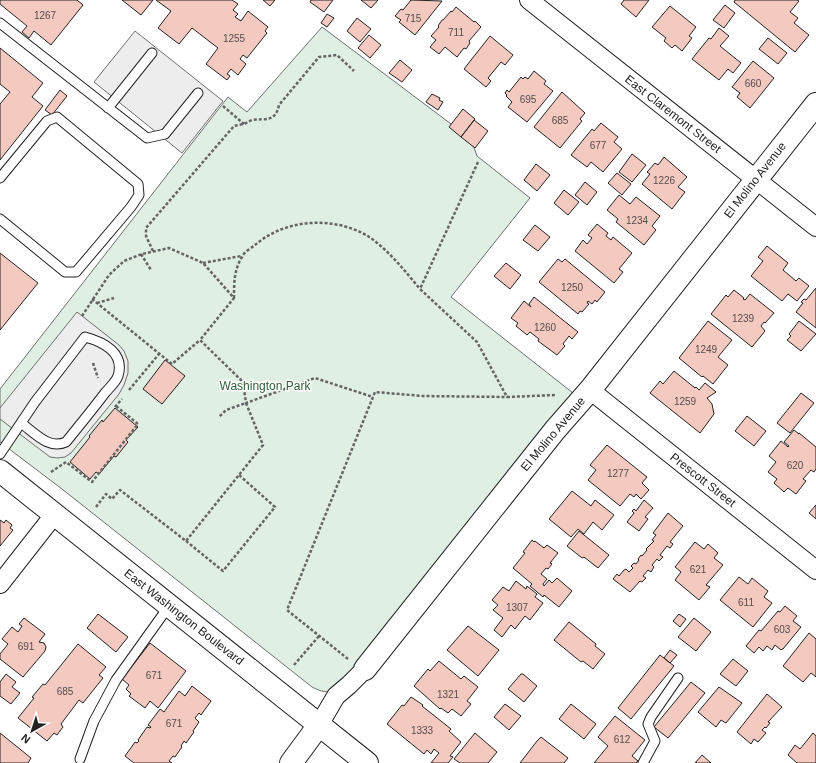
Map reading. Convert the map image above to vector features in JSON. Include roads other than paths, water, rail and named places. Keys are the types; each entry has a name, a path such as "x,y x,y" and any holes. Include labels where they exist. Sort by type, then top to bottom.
{"street":[{"name":"East Claremont Street","path":"529,0 816,227"},
{"name":"El Molino Avenue","path":"292,763 319,725 336,696 350,685 357,664 590,390 816,104"},
{"name":"Prescott Street","path":"590,390 816,570"},
{"name":"East Washington Boulevard","path":"0,471 367,763"},
{"path":"0,584 54,514"}],"lane":[{"path":"0,23 147,138 165,134 198,93"},
{"path":"108,108 152,53"},
{"path":"0,178 47,121 57,117 138,184 139,195 131,207 76,272 65,272 0,219"},
{"path":"0,454 35,402 85,337 105,345 114,353 120,364 118,378 66,442 59,445 48,443 21,423"},
{"path":"80,759 94,721 116,680 169,606"},
{"path":"643,763 655,741 648,724 651,717 678,678"}],"park label":[{"name":"Washington Park","path":"265,386"}]}
